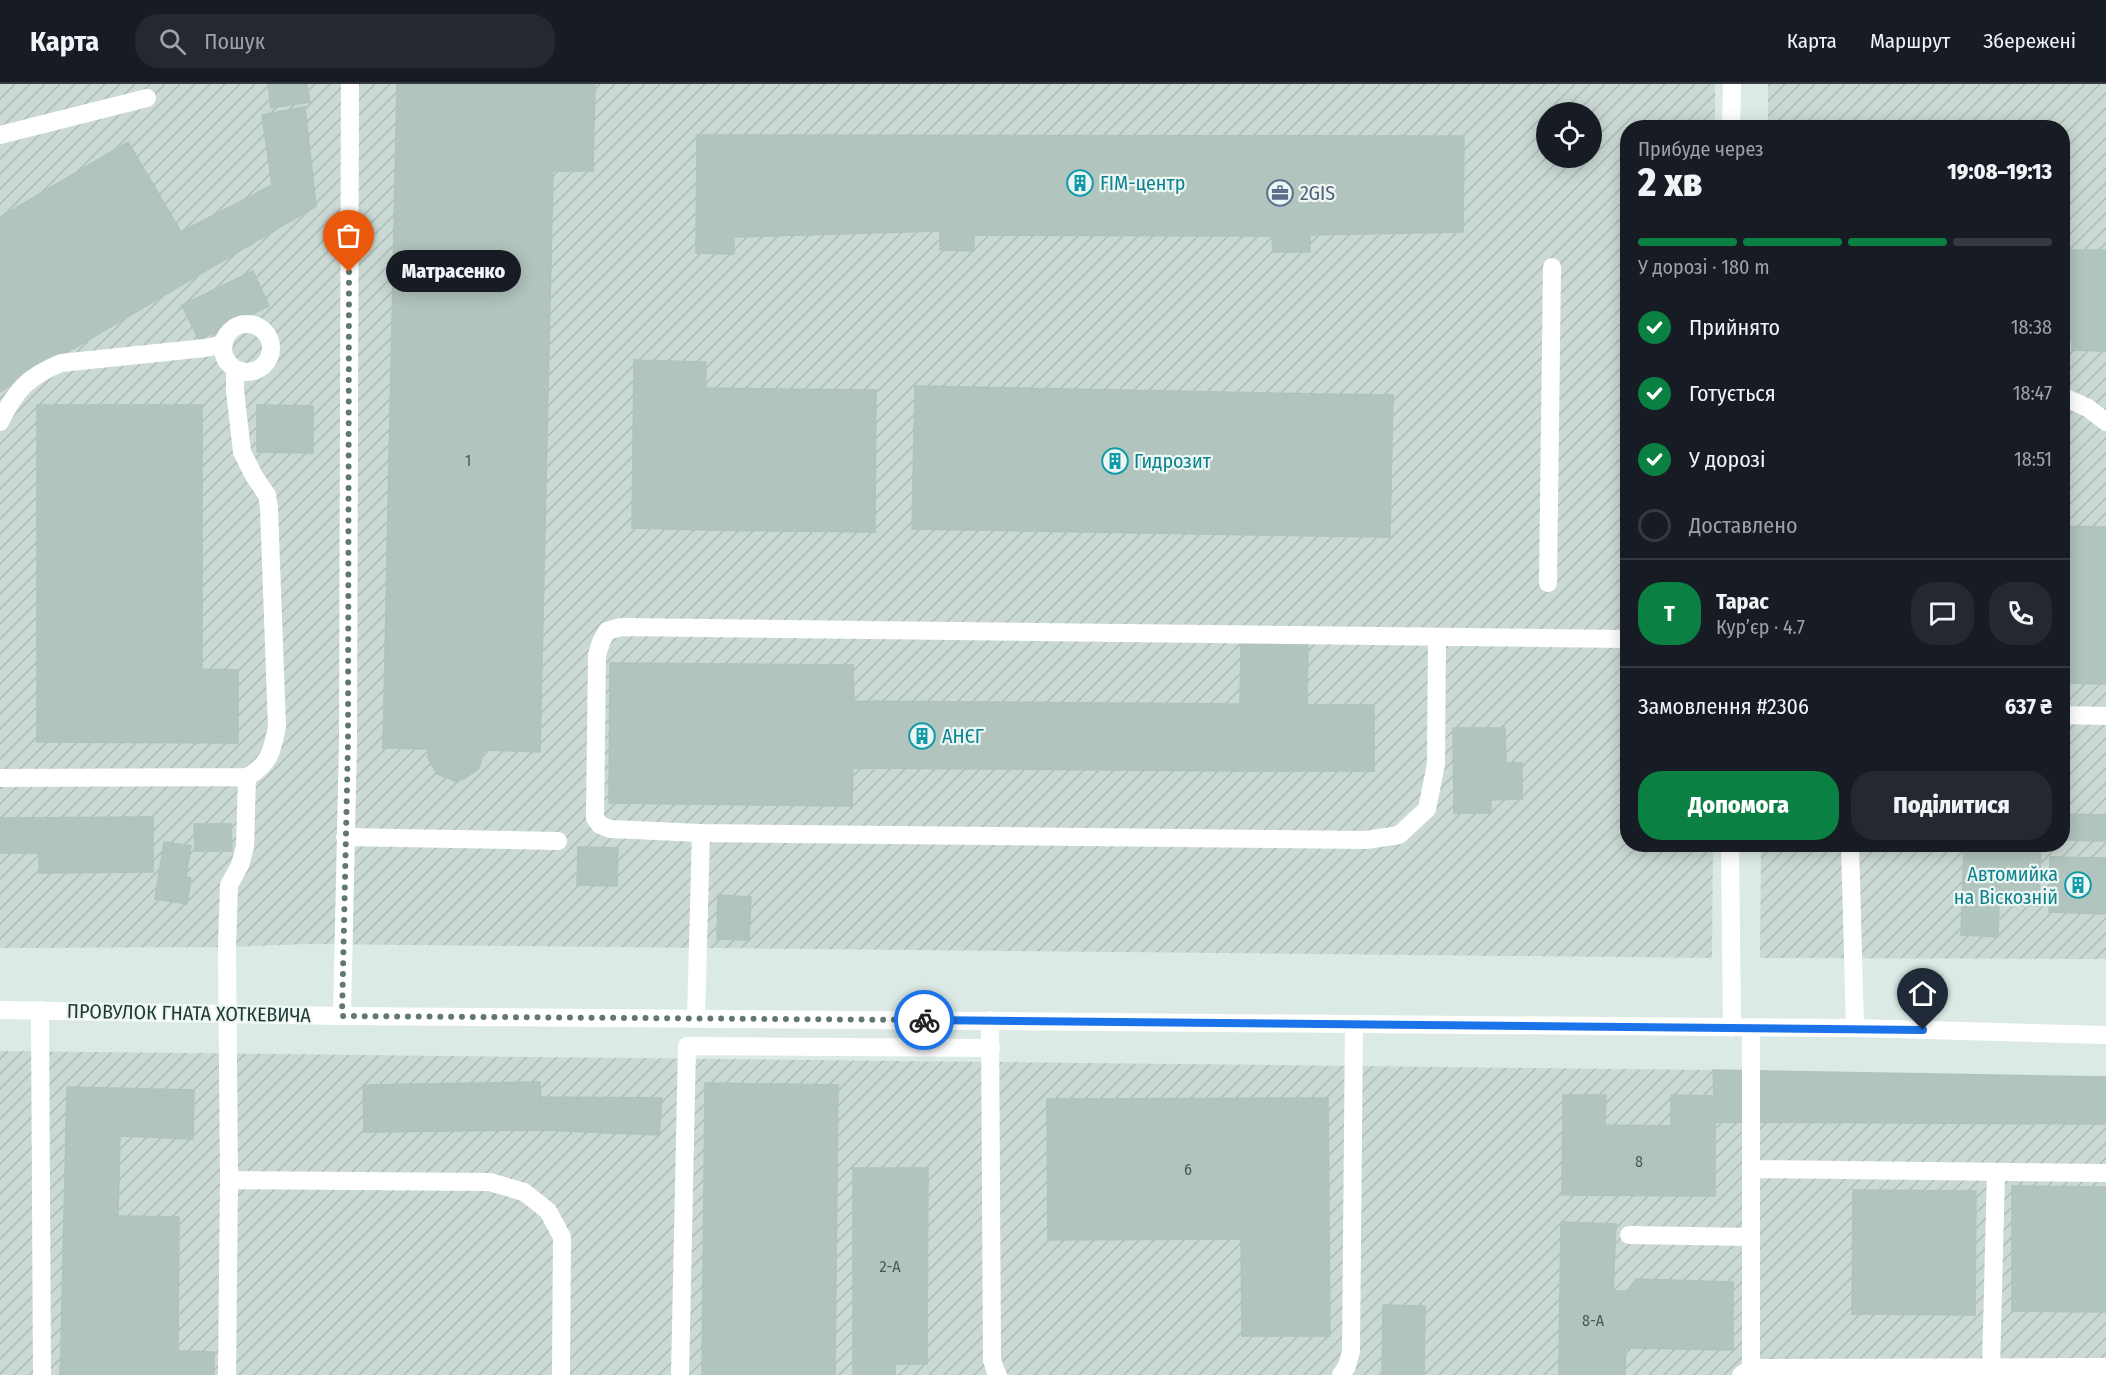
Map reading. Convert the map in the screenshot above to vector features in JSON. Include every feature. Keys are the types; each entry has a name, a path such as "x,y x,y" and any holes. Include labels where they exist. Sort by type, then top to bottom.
{"street":[{"path":"342,1016 348,742 350,84"},
{"path":"1731,120 1732,84"},
{"path":"0,135 147,98"},
{"path":"1548,583 1552,267"},
{"path":"245,323 261,327 271,340 272,348 270,357 260,369 243,372 229,365 225,358 224,344 226,335 231,329 245,323"},
{"path":"0,422 13,396 24,385 61,363 224,344"},
{"path":"205,348 226,370 235,390"},
{"path":"0,778 247,777 263,767 272,752 277,727 267,495 242,452 235,369"},
{"path":"2070,400 2088,408 2106,422"},
{"path":"1437,638 1436,764 1427,809 1400,835 1366,840 701,833 610,829 600,825 595,818 597,655 607,631 621,627 1620,639"},
{"path":"2070,715 2106,716"},
{"path":"227,1375 230,1180 227,1014 229,885 240,865 245,847 247,777"},
{"path":"696,1018 701,833"},
{"path":"345,837 558,841"},
{"path":"1730,852 1732,1028"},
{"path":"1850,852 1855,1028"},
{"name":"ПРОВУЛОК ГНАТА ХОТКЕВИЧА","path":"0,1010 342,1016 1855,1028 2106,1035"},
{"path":"40,1010 42,1375"},
{"path":"990,1020 992,1360 998,1375"},
{"path":"1341,1375 1352,1351 1354,1024"},
{"path":"1751,1028 1752,1169 1746,1371 2106,1367"},
{"path":"681,1375 687,1046 991,1048"},
{"path":"1752,1169 2106,1173"},
{"path":"1991,1368 1996,1172"},
{"path":"230,1180 490,1182 524,1192 548,1211 562,1237 561,1375"},
{"path":"1629,1235 1751,1237"}],"shaded area":[{"path":"0,84 1715,84 1715,120 1620,120 1620,852 1713,852 1712,958 309,944 227,947 0,948"},
{"path":"1768,84 2106,84 2106,959 1760,958 1761,852 2070,852 2070,120 1768,120"},
{"path":"0,1051 1713,1070 2106,1077 2106,1375 0,1375"}],"building":[{"path":"268,84 307,84 310,102 271,108"},
{"path":"397,84 595,84 593,171 553,171 540,752 484,750 479,768 464,779 455,781 437,774 428,758 428,749 383,748"},
{"path":"305,107 316,206 0,392 0,217 128,142 181,232 272,185 262,115"},
{"name":"FIM-центр","path":"697,135 1464,136 1463,232 1310,235 1310,252 1273,252 1272,236 974,235 974,251 940,250 940,231 734,237 734,254 696,253"},
{"path":"2070,250 2106,250 2106,351 2072,350 2072,336 2070,336"},
{"path":"253,271 269,306 199,340 182,305"},
{"path":"634,360 706,362 705,530 632,528"},
{"name":"Гидрозит","path":"915,386 1316,394 1315,536 912,529"},
{"path":"706,388 876,390 875,532 705,530"},
{"path":"1316,394 1393,395 1390,537 1315,536"},
{"path":"37,405 202,405 202,669 238,670 238,743 37,742"},
{"path":"257,405 313,406 313,453 257,452"},
{"path":"2070,526 2106,527 2106,684 2070,683"},
{"path":"1241,642 1308,643 1307,704 1240,704"},
{"name":"АНЄГ","path":"610,663 853,665 854,701 1235,704 1234,771 853,768 852,806 609,803"},
{"path":"1235,704 1374,705 1374,771 1234,771"},
{"path":"1453,728 1505,728 1506,763 1522,763 1522,799 1491,800 1491,813 1454,813"},
{"path":"2070,814 2106,815 2106,841 2070,840"},
{"path":"153,817 153,872 39,873 39,853 0,853 0,818"},
{"path":"194,824 231,824 232,851 195,851"},
{"path":"164,842 191,846 186,877 191,878 187,904 155,899"},
{"path":"578,847 618,848 617,886 577,885"},
{"path":"1964,852 2041,852 2039,906 1999,904 1998,937 1961,935"},
{"name":"Автомийка на Віскозній","path":"2050,857 2106,858 2106,914 2049,912"},
{"path":"718,895 751,897 749,940 717,939"},
{"path":"1713,1070 2106,1077 2106,1124 1715,1122"},
{"path":"540,1082 542,1130 364,1132 363,1085"},
{"path":"705,1083 838,1085 835,1375 702,1375"},
{"path":"67,1087 194,1090 193,1139 120,1136 118,1216 64,1215"},
{"path":"1563,1095 1606,1095 1605,1125 1671,1126 1671,1095 1715,1096 1715,1196 1562,1195"},
{"path":"541,1097 662,1098 659,1135 542,1130"},
{"path":"1328,1098 1330,1336 1242,1336 1241,1239 1048,1240 1047,1099"},
{"path":"853,1168 928,1168 927,1364 895,1364 895,1375 853,1375"},
{"path":"2012,1186 2106,1187 2106,1312 2012,1311"},
{"path":"1853,1190 1976,1191 1975,1315 1852,1314"},
{"path":"64,1215 179,1217 178,1350 61,1347"},
{"path":"1561,1222 1616,1224 1613,1292 1560,1291"},
{"path":"1636,1279 1733,1282 1733,1350 1626,1348 1627,1291"},
{"path":"1560,1291 1627,1291 1625,1375 1559,1375"},
{"path":"1383,1305 1425,1306 1424,1375 1382,1375"},
{"path":"61,1347 214,1352 214,1375 60,1375"}],"way so far":[{"path":"349,272 348,742 342,1016 924,1020"}],"place":[{"name":"FIM-центр","path":"1080,183"},
{"name":"2GIS","path":"1280,193"},
{"name":"Матрасенко","path":"349,272"},
{"name":"Гидрозит","path":"1115,461"},
{"name":"АНЄГ","path":"922,736"},
{"name":"Автомийка на Віскозній","path":"2078,885"}],"route":[{"path":"924,1020 1923,1030"}]}
